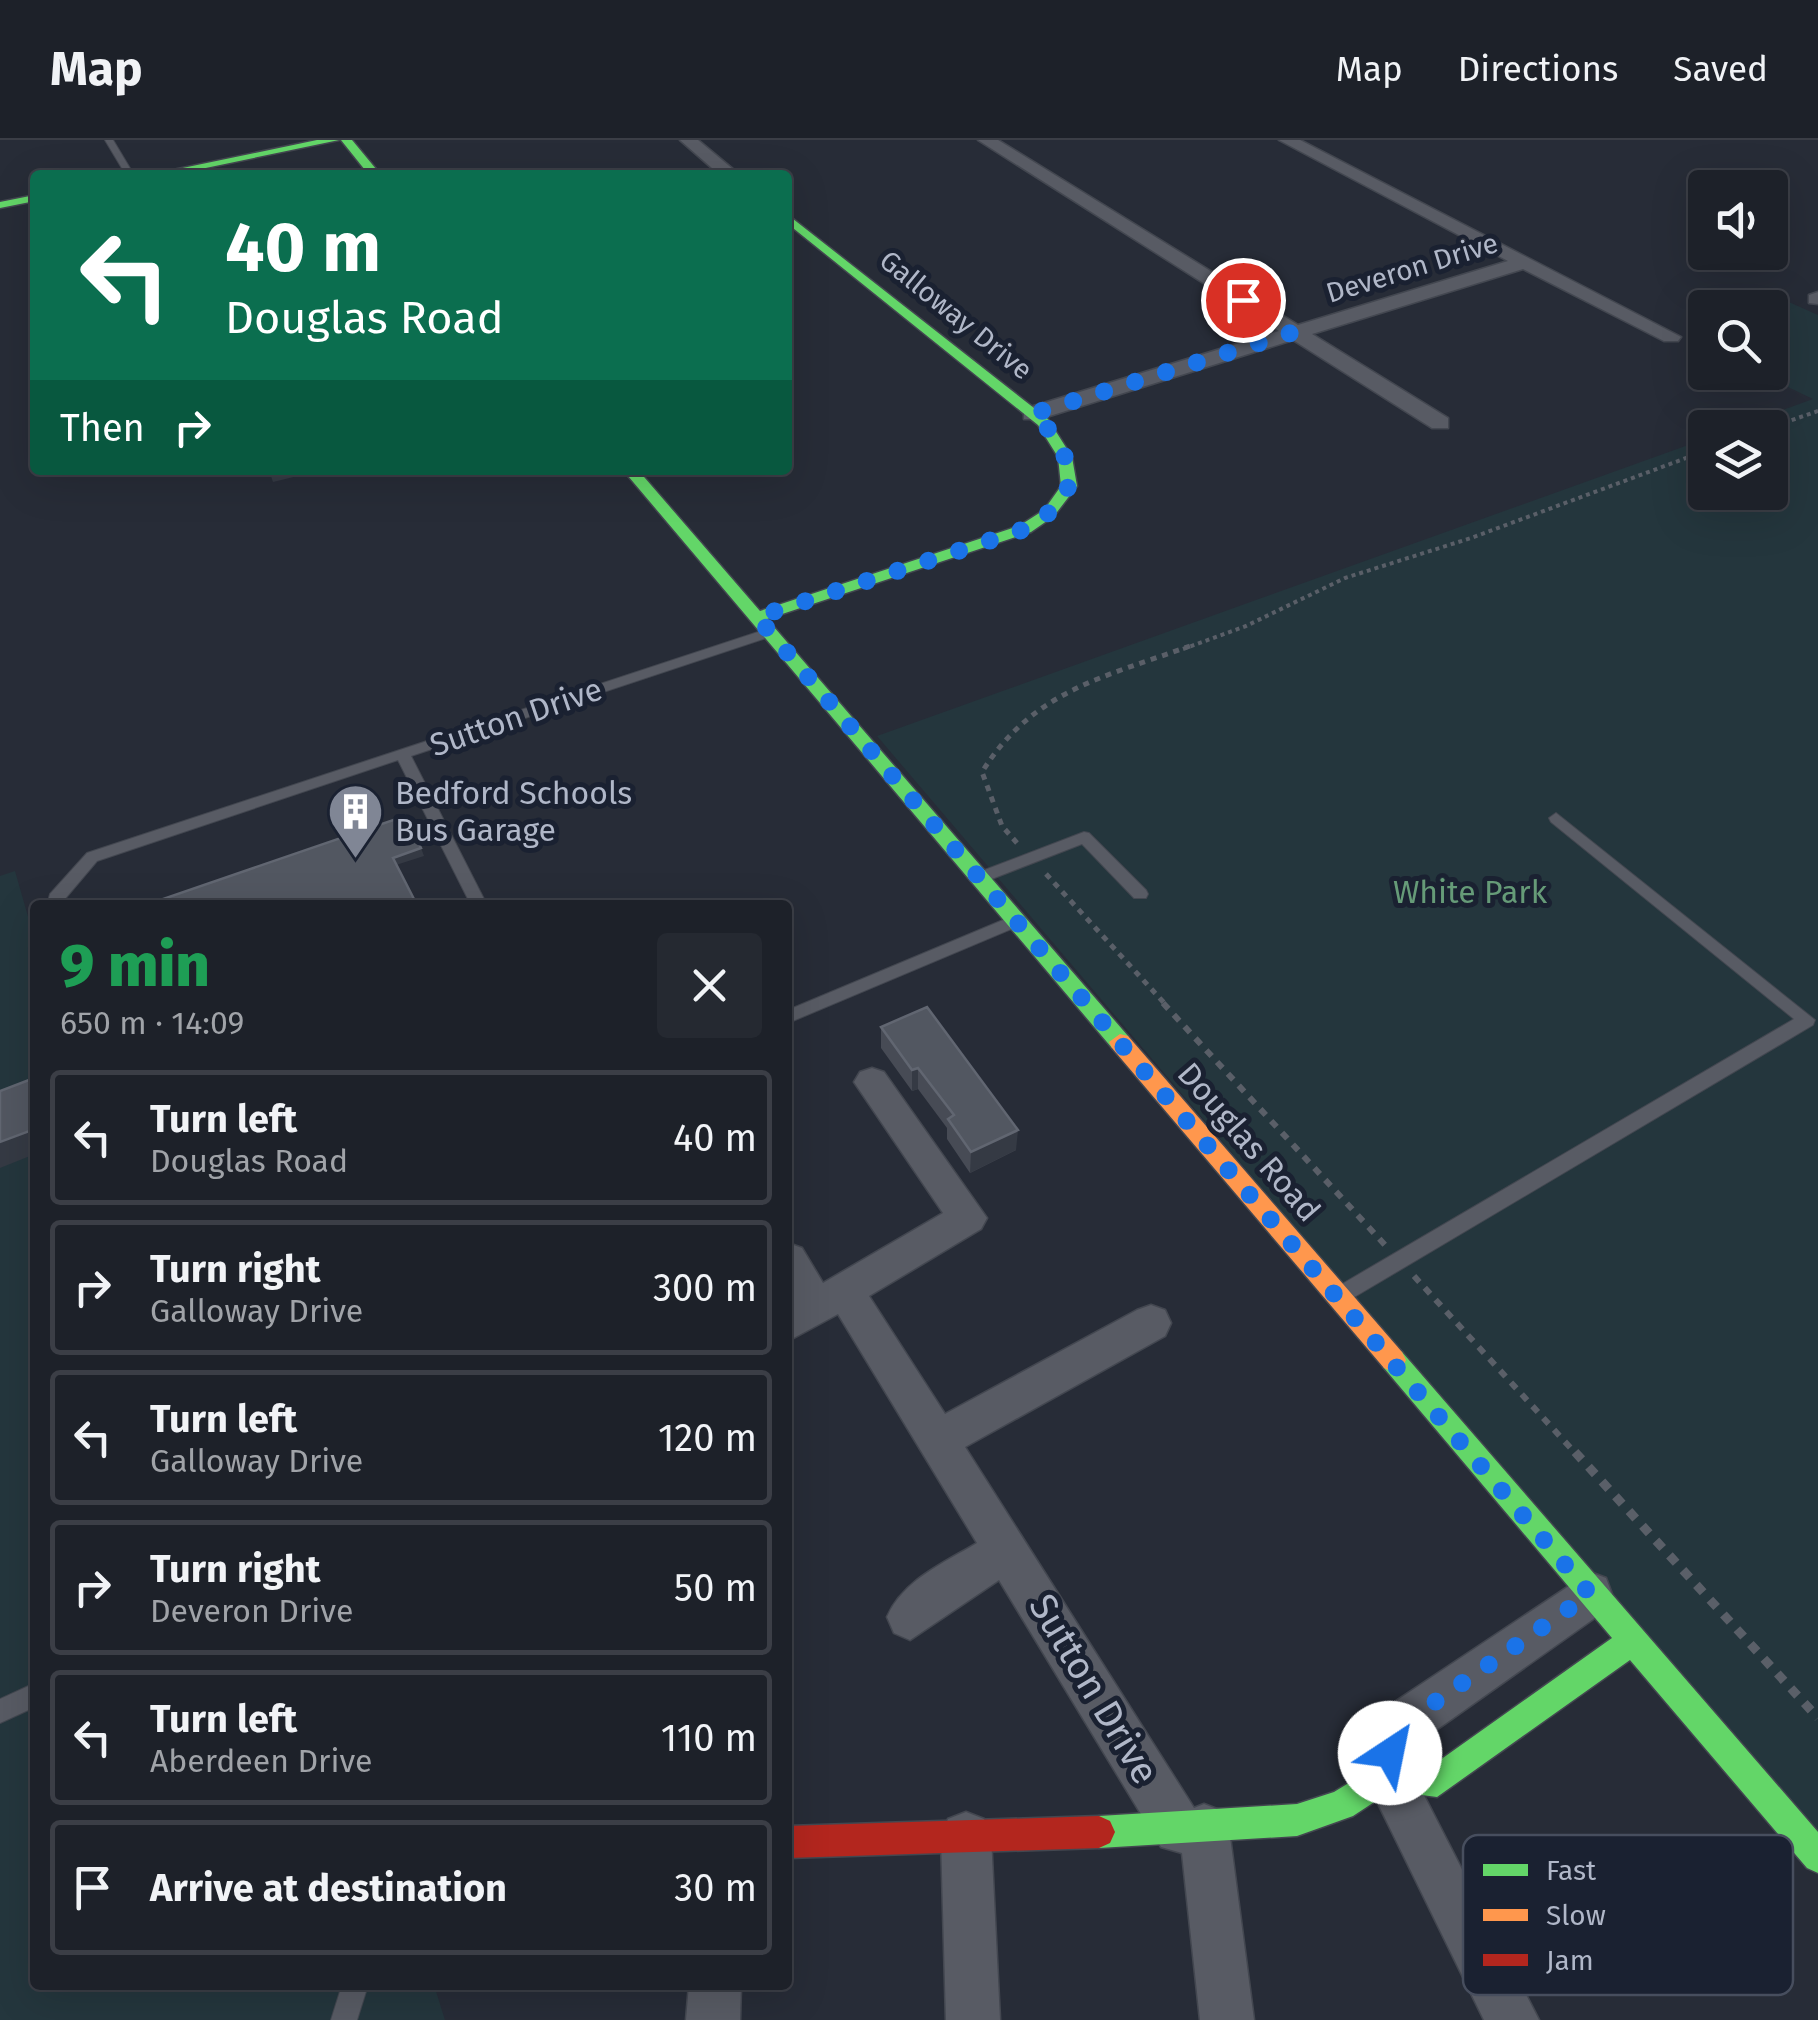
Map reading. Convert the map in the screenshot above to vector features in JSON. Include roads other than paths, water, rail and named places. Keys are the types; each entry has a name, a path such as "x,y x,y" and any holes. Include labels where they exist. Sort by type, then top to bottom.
{"street":[{"path":"181,170 334,140"},
{"path":"346,140 371,170"},
{"path":"688,140 726,170"},
{"path":"986,140 1440,423"},
{"path":"1287,140 1521,263 1671,336"},
{"path":"0,205 30,199"},
{"name":"Galloway Drive","path":"764,624 1000,539 1050,512 1064,497 1070,474 1052,430 792,223"},
{"name":"Deveron Drive","path":"1032,414 1521,263"},
{"name":"Douglas Road","path":"634,475 1818,1856"},
{"path":"816,1307 968,1218 872,1082"},
{"name":"Sutton Drive","path":"792,1267 816,1307 939,1439 1191,1829 1228,2020"},
{"path":"939,1439 1151,1323"},
{"path":"910,1616 931,1597 1008,1549"},
{"path":"1463,1923 1388,1774 1392,1732 1590,1594"},
{"path":"1388,1774 1438,1782 1632,1641"},
{"name":"Sutton Drive","path":"792,1842 1191,1829 1297,1820 1342,1806 1388,1774"},
{"path":"966,1837 972,2020"},
{"path":"713,2020 715,1990"},
{"path":"1499,1995 1512,2020"}],"lane":[{"path":"109,140 127,170"},
{"name":"Sutton Drive","path":"56,900 92,857 403,755 764,624"},
{"path":"403,755 476,900"},
{"path":"1340,1296 1807,1020 1556,818"},
{"path":"979,878 1084,837 1140,894"},
{"path":"792,1015 1016,921"},
{"path":"0,1712 30,1697"},
{"path":"344,2020 354,1990"}],"place":[{"name":"Bedford Schools Bus Garage","path":"356,860"}],"park label":[{"name":"White Park","path":"1470,892"}]}
